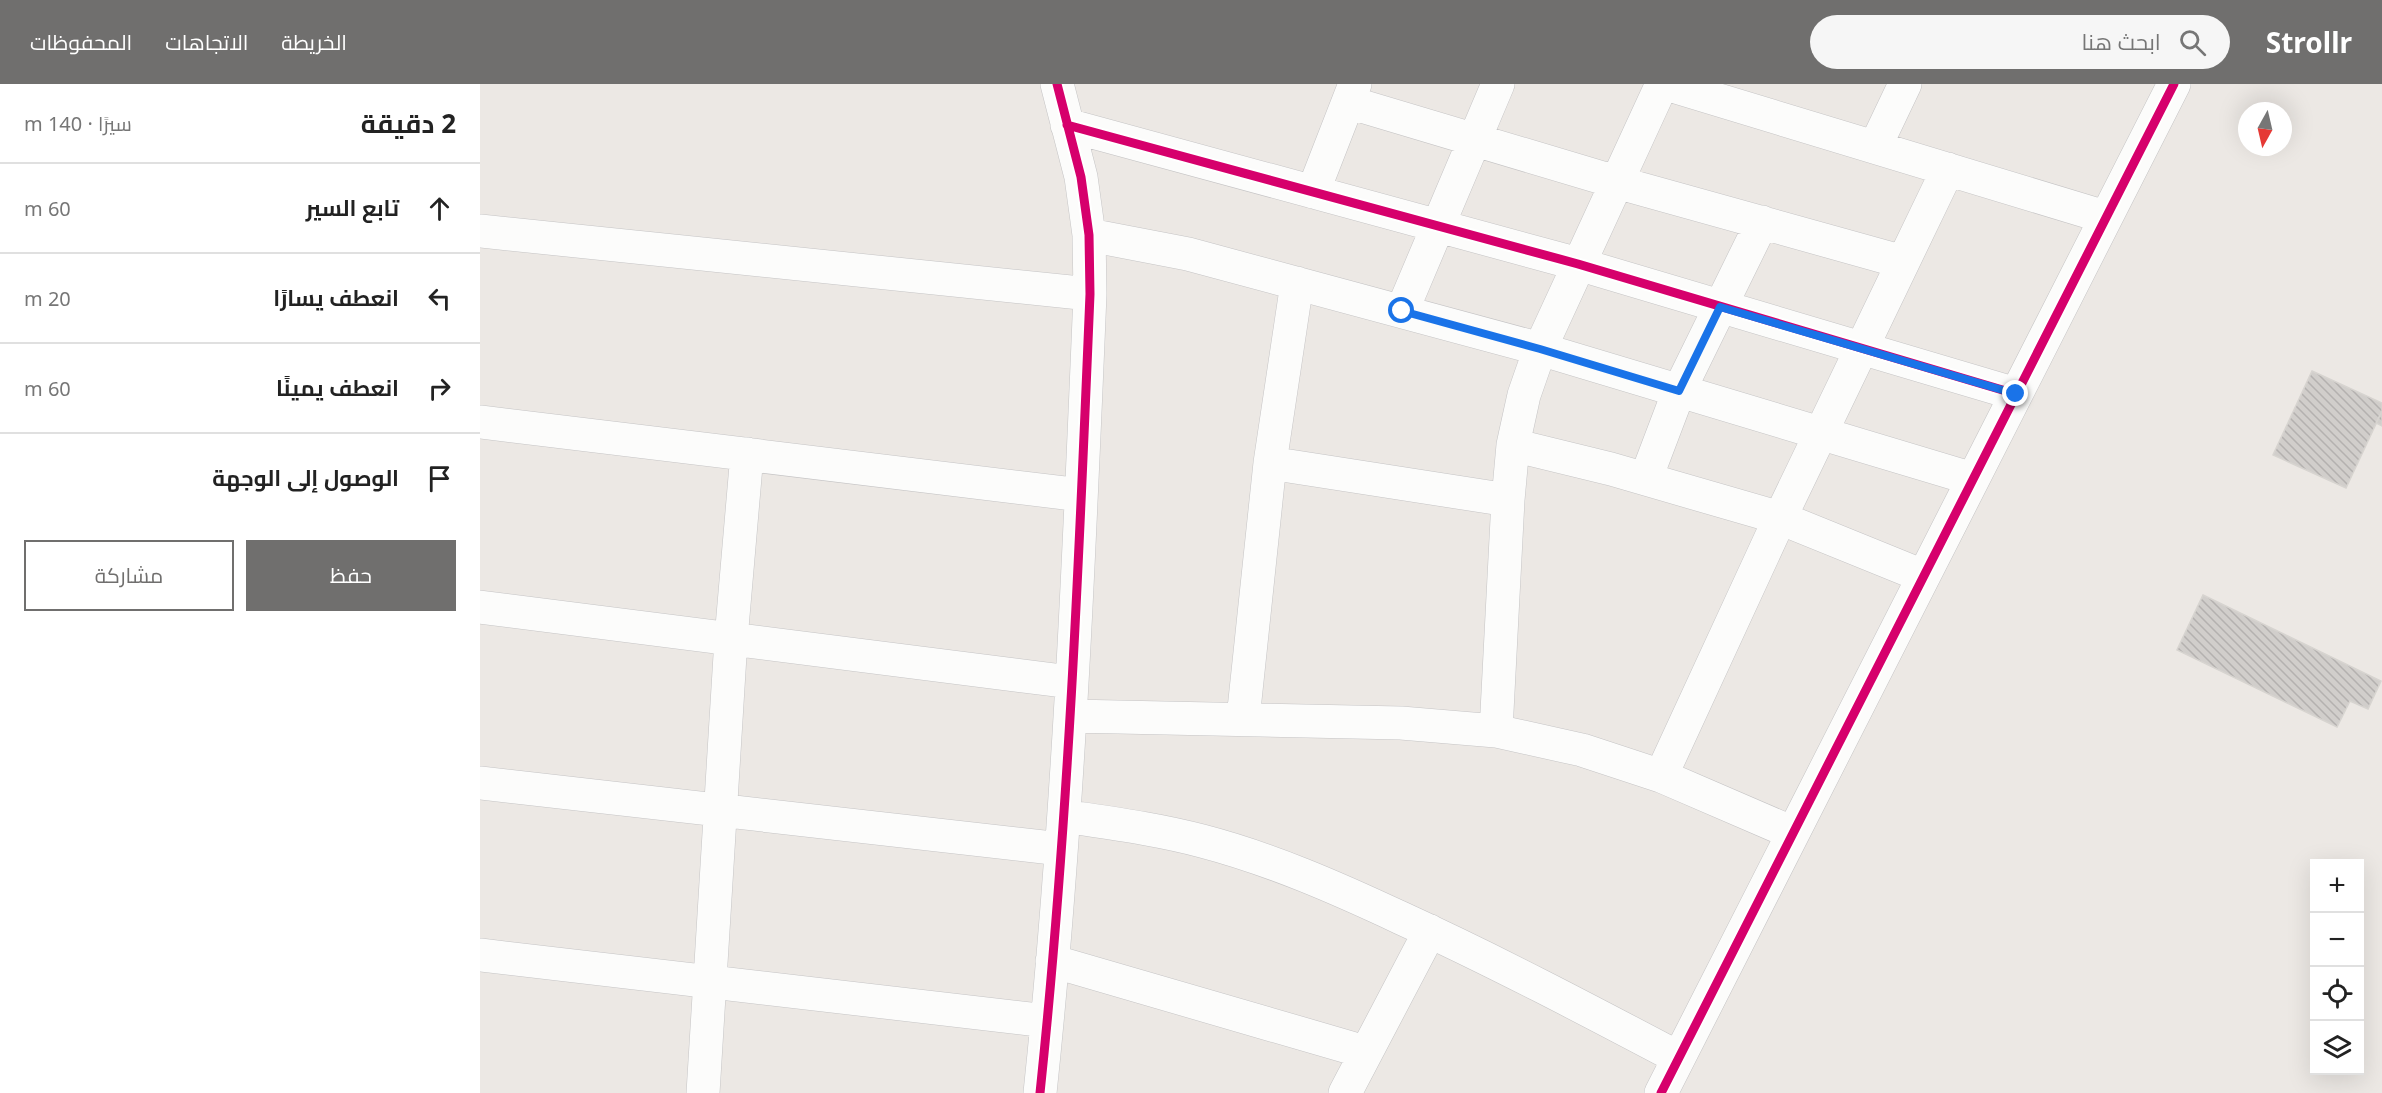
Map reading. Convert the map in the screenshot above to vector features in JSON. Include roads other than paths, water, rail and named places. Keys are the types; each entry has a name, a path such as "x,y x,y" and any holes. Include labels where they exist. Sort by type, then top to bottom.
{"street":[{"path":"1040,1093 1071,716 1090,294 1089,235 1081,177 1057,84"},
{"path":"1402,311 1498,84"},
{"path":"1496,731 1508,500 1513,445 1524,395 1540,349 1578,264 1664,84 2105,217"},
{"path":"1875,147 1905,84"},
{"path":"1660,1093 2174,84"},
{"path":"1313,192 1351,93 1474,140 1903,262"},
{"path":"1067,125 1578,264 2016,394"},
{"path":"1661,776 1820,433 1948,169"},
{"path":"1646,478 1679,391 1762,222"},
{"path":"480,231 1090,294"},
{"path":"1089,235 1188,254 1540,349 1973,479"},
{"path":"1243,718 1270,463 1297,283"},
{"path":"480,422 1081,495"},
{"path":"1513,445 1646,478 1780,518 1923,576"},
{"path":"703,1093 731,639 747,454"},
{"path":"1270,463 1508,500"},
{"path":"480,607 1071,682"},
{"path":"1071,716 1401,723 1496,731 1582,750 1661,776 1793,833"},
{"path":"480,783 1061,849"},
{"path":"1064,816 1203,841 1275,864 1351,894 1430,931 1527,978 1677,1057"},
{"path":"1345,1093 1430,931"},
{"path":"480,955 1047,1021"},
{"path":"1052,961 1365,1052"}]}
